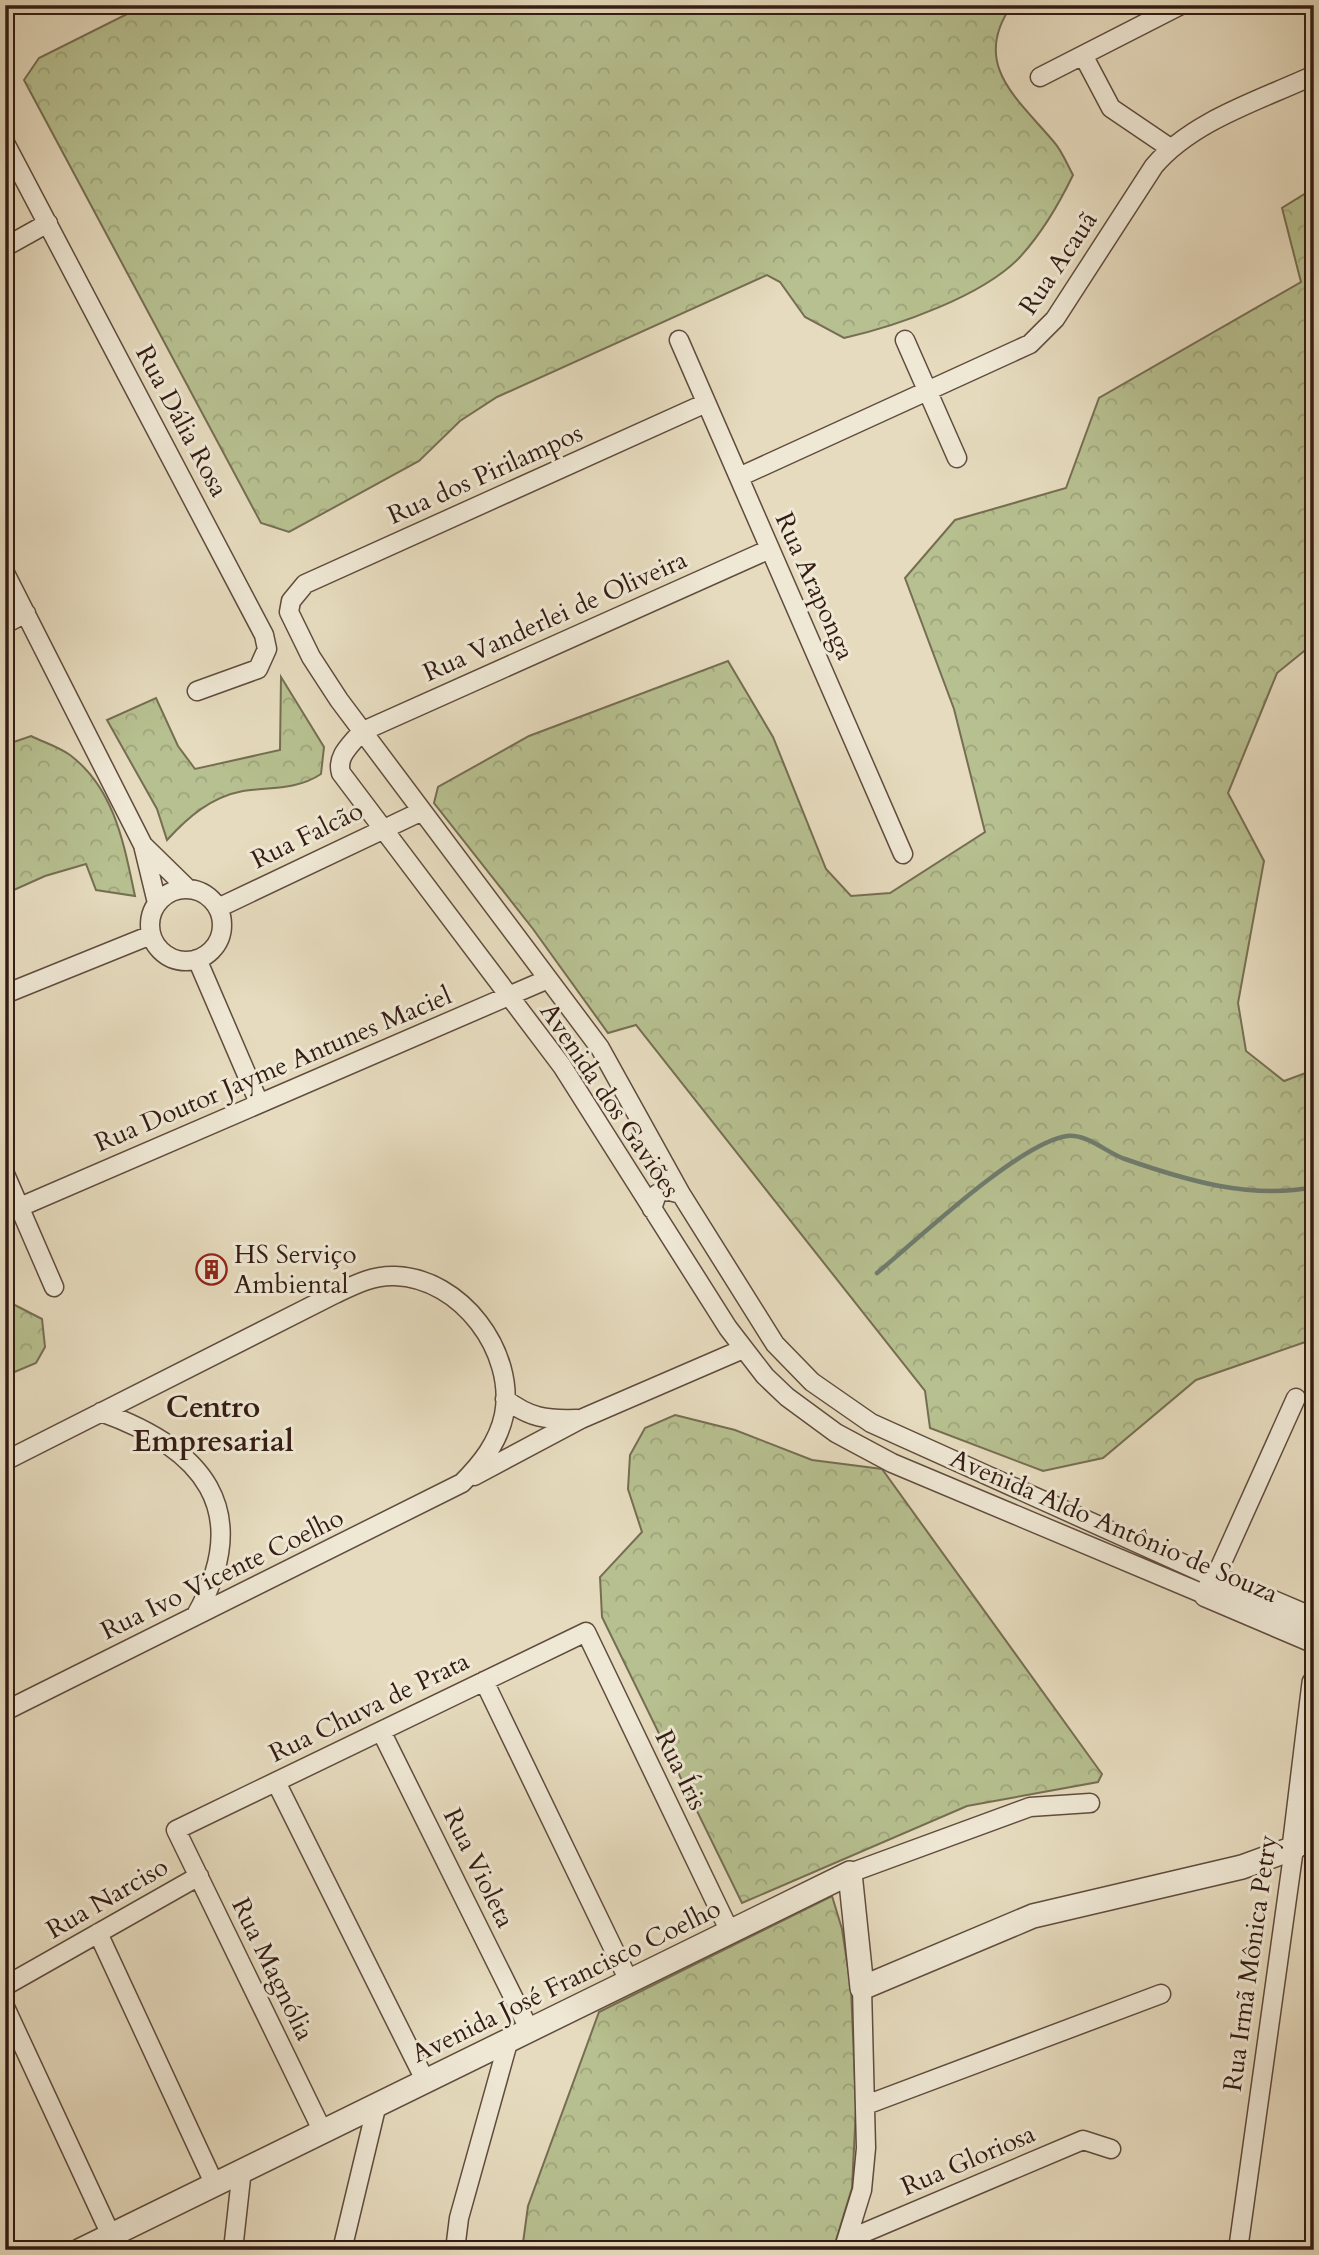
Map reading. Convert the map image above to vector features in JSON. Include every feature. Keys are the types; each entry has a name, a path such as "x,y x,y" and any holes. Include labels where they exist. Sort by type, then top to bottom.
{"street":[{"path":"1040,77 1181,5"},
{"path":"1083,55 1111,108 1170,148"},
{"name":"Rua Acauã","path":"739,477 1013,354 1043,334 1154,166 1170,148 1198,129 1314,75"},
{"name":"Rua Dália Rosa","path":"5,142 264,635 267,649 258,669 197,691"},
{"path":"5,247 48,223"},
{"name":"Rua Araponga","path":"679,340 903,854"},
{"path":"905,340 957,458"},
{"name":"Rua dos Pirilampos","path":"291,601 305,584 706,403"},
{"name":"Rua Vanderlei de Oliveira","path":"360,732 770,549"},
{"path":"5,573 143,845 157,903"},
{"name":"Avenida dos Gaviões","path":"291,601 289,612 311,657 360,732 600,1048 681,1194 775,1343 830,1398 901,1437"},
{"path":"5,624 26,614"},
{"name":"Avenida dos Gaviões","path":"360,732 338,764 341,774 562,1066 743,1349 780,1390 817,1420 892,1463"},
{"name":"Rua Falcão","path":"218,908 381,828 420,812"},
{"path":"143,845 188,889 210,898 218,908 222,920 216,944 197,959 175,959 164,954 151,935 152,913 165,895 188,889"},
{"path":"5,994 151,935"},
{"path":"197,959 259,1103"},
{"name":"Rua Doutor Jayme Antunes Maciel","path":"20,1206 548,979"},
{"path":"5,1174 54,1287"},
{"path":"652,1209 657,1194 666,1190 681,1194"},
{"name":"Rua Ivo Vicente Coelho","path":"5,1461 335,1294 375,1277 393,1275 431,1284 466,1308 492,1343 501,1370 505,1399 497,1436 478,1468 462,1483"},
{"name":"Rua Ivo Vicente Coelho","path":"5,1711 462,1483 581,1419 743,1349"},
{"path":"817,1420 828,1414 831,1408 830,1398"},
{"path":"1210,1586 1296,1398"},
{"name":"Rua Ivo Vicente Coelho","path":"505,1399 528,1415 556,1420 581,1419"},
{"path":"101,1412 134,1424 173,1446 199,1471 210,1489 217,1510 217,1560 207,1594 196,1615"},
{"name":"Avenida Aldo Antônio de Souza","path":"901,1437 1210,1586 1314,1642"},
{"name":"Avenida Aldo Antônio de Souza","path":"892,1463 1210,1586 1314,1620"},
{"name":"Rua Chuva de Prata","path":"176,1830 586,1632"},
{"name":"Rua Íris","path":"586,1632 730,1931"},
{"path":"484,1681 629,1981"},
{"name":"Rua Irmã Mônica Petry","path":"1238,2250 1304,1846 1314,1684"},
{"name":"Rua Violeta","path":"381,1731 519,2034"},
{"path":"276,1782 425,2080"},
{"name":"Avenida José Francisco Coelho","path":"81,2250 111,2242 242,2169 850,1873 1030,1807 1090,1803"},
{"name":"Rua Magnólia","path":"176,1830 323,2130"},
{"path":"862,1988 1033,1916 1242,1867 1304,1846"},
{"path":"845,2245 862,2190 866,2105 862,1988 850,1873"},
{"name":"Rua Narciso","path":"5,1986 199,1876"},
{"path":"98,1933 214,2183"},
{"path":"866,2105 1161,1994"},
{"path":"5,2007 111,2242"},
{"path":"455,2250 459,2218 519,2034"},
{"path":"342,2250 377,2104"},
{"name":"Rua Gloriosa","path":"845,2245 1083,2140 1111,2149"},
{"path":"233,2250 242,2169"}],"green space":[{"path":"145,5 1012,5 1000,26 996,45 997,63 1014,95 1057,146 1073,175 1050,218 1020,257 984,284 938,308 889,326 844,338 805,317 780,282 767,275 497,397 460,421 419,461 289,532 261,523 24,80 39,58"},
{"path":"1314,188 1314,643 1277,673 1228,793 1264,861 1238,1003 1246,1051 1284,1081 1314,1070 1314,1339 1196,1380 1103,1458 1043,1471 930,1428 925,1391 636,1025 608,1033 533,929 434,803 438,787 529,736 728,661 773,737 826,869 851,896 890,893 985,832 954,709 905,578 955,520 1066,488 1099,398 1301,282 1282,208"},
{"path":"281,677 324,747 321,774 303,783 243,791 221,798 183,823 167,840 157,809 107,720 156,698 178,746 195,769 280,750"},
{"path":"31,736 70,755 98,784 115,819 135,896 96,890 86,864 45,876 5,894 5,745"},
{"path":"5,1300 42,1319 45,1347 36,1363 5,1376"},
{"path":"675,1415 735,1430 812,1460 882,1469 1102,1774 1098,1782 967,1806 742,1903 602,1617 600,1577 642,1532 628,1489 630,1455 645,1428"},
{"path":"832,1896 842,1929 851,1988 856,2108 852,2188 833,2250 522,2250 528,2206 599,2012"}],"waterway":[{"path":"877,1273 996,1174 1047,1143 1067,1136 1082,1138 1148,1167 1218,1186 1266,1191 1314,1187"}],"place":[{"name":"HS Serviço Ambiental","path":"211,1269"}],"district":[{"name":"Centro Empresarial","path":"213,1424"}]}
